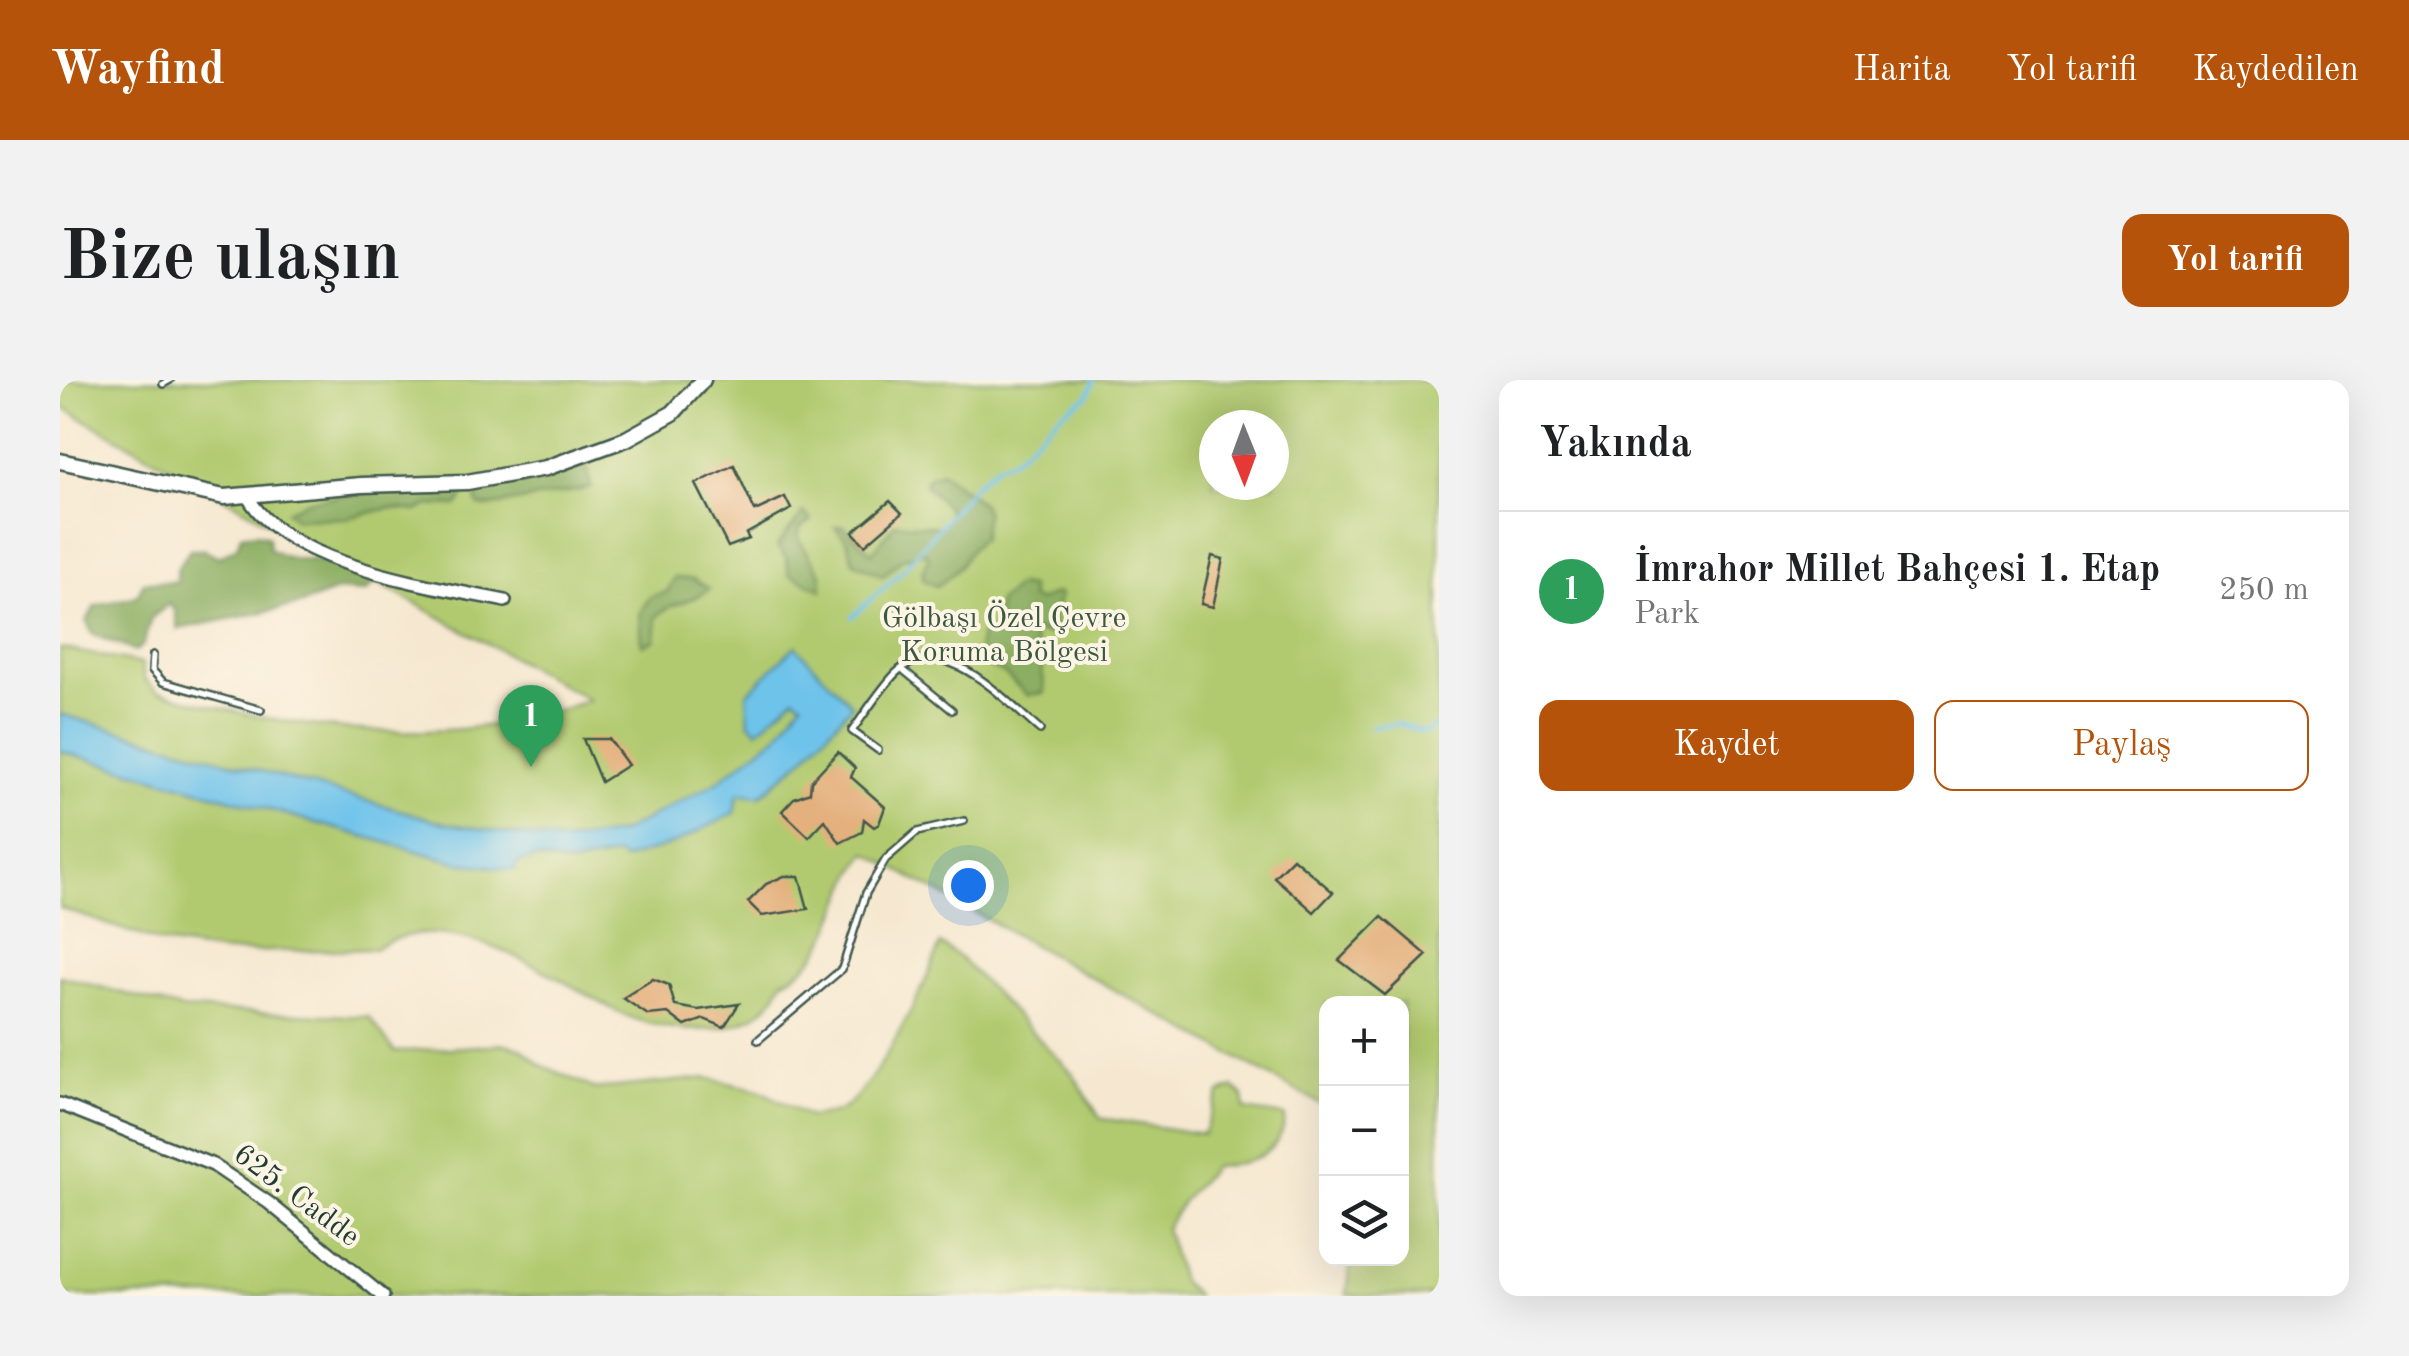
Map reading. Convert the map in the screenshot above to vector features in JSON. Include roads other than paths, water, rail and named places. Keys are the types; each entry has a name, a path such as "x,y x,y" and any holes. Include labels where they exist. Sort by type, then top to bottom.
{"street":[{"path":"60,461 189,492 248,497 361,485 466,482 546,468 590,454 673,413 703,380"},
{"path":"248,497 269,523 326,554 378,572 505,602"},
{"name":"625. Cadde","path":"60,1104 225,1172 383,1296"}],"lane":[{"path":"162,384 170,380"},
{"path":"153,655 152,670 163,682 261,710"},
{"path":"878,750 852,731 902,669 930,660 958,664 1040,730"},
{"path":"902,669 952,710"},
{"path":"758,1040 842,969 866,893 886,859 917,832 964,820"}],"water":[{"path":"795,646 852,705 804,758 760,796 738,794 735,813 675,843 623,860 617,855 572,865 535,858 517,863 515,870 459,863 60,751 60,714 445,823 564,842 621,833 717,782 779,734 802,702 795,697 758,730 749,722 747,694"}],"waterway":[{"path":"852,617 902,571 976,483 997,465 1013,459 1064,411 1088,396 1094,380"},
{"path":"1371,727 1399,724 1425,733 1439,724"}],"place":[{"name":"İmrahor Millet Bahçesi 1. Etap","path":"531,767"}],"park label":[{"name":"Gölbaşı Özel Çevre Koruma Bölgesi","path":"1004,636"}]}
